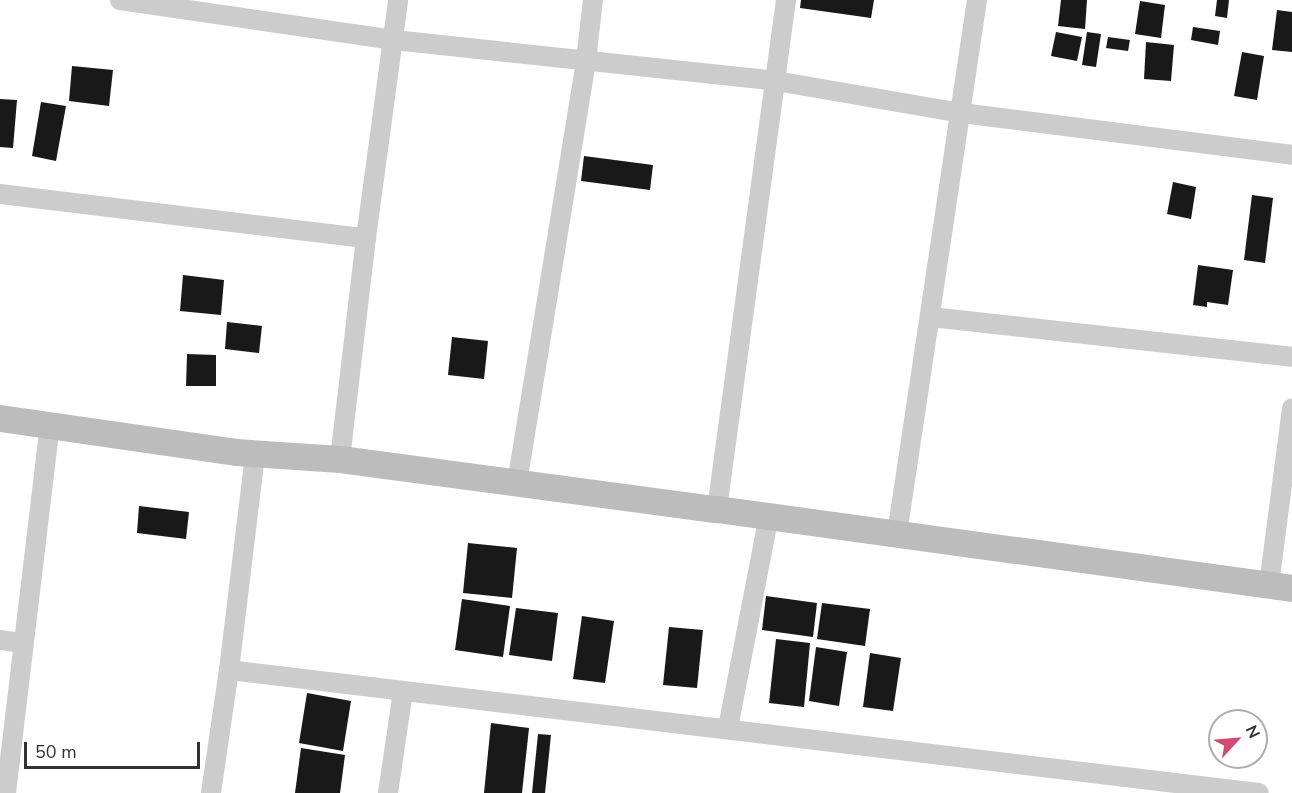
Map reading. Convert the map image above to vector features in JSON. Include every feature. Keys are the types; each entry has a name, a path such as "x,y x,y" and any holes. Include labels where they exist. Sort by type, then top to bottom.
{"street":[{"path":"120,0 394,40 776,81 961,113 1292,155"},
{"path":"340,459 366,238 398,0"},
{"path":"518,483 586,61 593,0"},
{"path":"717,508 786,0"},
{"path":"897,534 977,0"},
{"path":"0,194 366,238"},
{"path":"931,317 1292,357"},
{"path":"0,418 255,455 340,459 717,508 1280,587 1292,408"},
{"path":"6,793 22,643 51,426"},
{"path":"211,793 229,670 255,455"},
{"path":"728,728 769,516"},
{"path":"0,640 22,643"},
{"path":"229,670 1259,793"},
{"path":"388,793 403,691"}],"building":[{"path":"801,0 874,0 871,18 800,8"},
{"path":"1061,0 1087,0 1085,29 1058,26"},
{"path":"1217,0 1229,0 1227,18 1215,16"},
{"path":"1140,1 1165,5 1161,38 1135,34"},
{"path":"1277,10 1292,12 1292,52 1272,50"},
{"path":"1193,27 1220,31 1218,45 1191,40"},
{"path":"1056,32 1082,37 1077,61 1051,56"},
{"path":"1087,32 1101,34 1096,67 1082,65"},
{"path":"1108,37 1130,40 1128,51 1106,48"},
{"path":"1146,42 1174,45 1171,81 1144,79"},
{"path":"1242,52 1264,56 1257,100 1234,96"},
{"path":"72,66 113,70 109,106 69,101"},
{"path":"0,99 17,100 13,148 0,147"},
{"path":"41,102 66,106 56,161 32,156"},
{"path":"584,156 653,165 650,190 581,181"},
{"path":"1173,182 1196,187 1191,219 1167,214"},
{"path":"1252,195 1273,198 1265,263 1244,260"},
{"path":"1198,265 1233,270 1228,305 1207,302 1207,307 1193,305"},
{"path":"183,275 224,280 221,315 180,311"},
{"path":"227,322 262,326 259,353 225,349"},
{"path":"452,337 488,341 484,379 448,375"},
{"path":"187,354 216,355 216,386 186,386"},
{"path":"139,506 189,512 186,539 137,533"},
{"path":"468,543 517,548 512,598 463,593"},
{"path":"766,596 817,603 813,637 762,630"},
{"path":"462,599 510,606 503,657 455,650"},
{"path":"822,603 870,609 865,646 817,639"},
{"path":"516,608 558,613 552,661 509,655"},
{"path":"582,616 614,621 605,683 573,679"},
{"path":"669,627 703,630 697,688 663,685"},
{"path":"776,639 810,643 804,707 769,703"},
{"path":"816,647 847,652 839,706 809,701"},
{"path":"870,653 901,658 893,711 863,707"},
{"path":"307,693 351,701 343,751 299,743"},
{"path":"491,723 529,728 522,793 484,793"},
{"path":"538,734 551,735 545,793 532,793"},
{"path":"301,748 345,755 340,793 295,793"}]}
